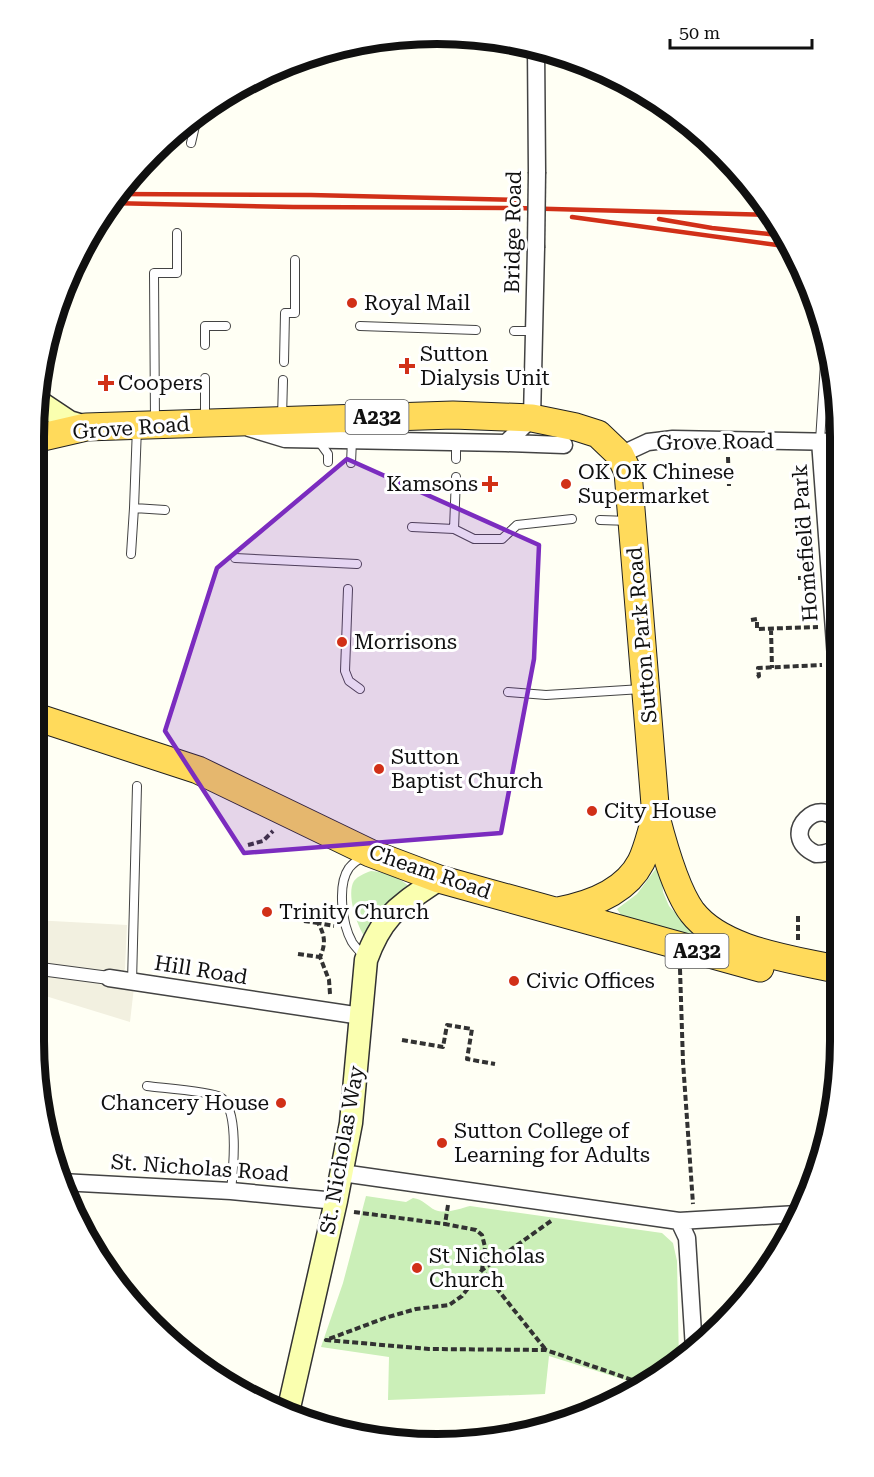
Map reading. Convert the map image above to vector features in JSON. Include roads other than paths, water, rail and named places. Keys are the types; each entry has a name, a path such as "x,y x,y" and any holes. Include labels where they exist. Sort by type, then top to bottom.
{"highway":[{"name":"Grove Road","path":"44,437 86,427 453,415 532,418 576,427 598,434 620,455"},
{"name":"Sutton Park Road","path":"620,455 628,472 633,521 656,817 680,890 692,912 723,937"},
{"name":"Cheam Road","path":"44,720 198,770 370,853 439,879 682,947 830,982"},
{"name":"Sutton Park Road","path":"554,911 585,906 616,889 630,877 641,862 656,817"},
{"name":"Cheam Road","path":"723,937 830,980"}],"main road":[{"path":"45,406 69,422 86,427"},
{"name":"St. Nicholas Way","path":"290,1405 342,1173 352,1112 350,1015 374,938 395,909 439,879"}],"street":[{"name":"Bridge Road","path":"532,418 537,172 536,56"},
{"path":"352,440 368,417"},
{"path":"506,443 532,418"},
{"name":"Grove Road","path":"217,422 285,439 352,440 456,451 506,443 564,445"},
{"name":"Grove Road","path":"620,455 648,442 673,439 830,442"},
{"name":"Homefield Park","path":"820,441 830,583"},
{"path":"830,814 821,812 807,817 800,829 800,837 802,844 816,854 830,851"},
{"name":"Hill Road","path":"44,969 350,1015"},
{"path":"342,1173 687,1221 790,1215"},
{"name":"St. Nicholas Road","path":"70,1182 231,1191 335,1205"},
{"path":"687,1221 693,1338"}],"lane":[{"path":"191,143 195,127"},
{"path":"131,554 134,508 146,424 154,273 177,273 177,232"},
{"path":"284,362 285,313 295,313 296,260"},
{"path":"205,345 204,326 226,326"},
{"path":"360,326 477,330"},
{"path":"514,331 534,332"},
{"path":"820,441 825,370"},
{"path":"205,378 217,422"},
{"path":"282,420 283,380"},
{"path":"318,440 328,454 328,462"},
{"path":"351,463 352,440"},
{"path":"454,529 456,477"},
{"path":"134,508 165,510"},
{"path":"412,527 454,529 474,539 502,539 518,525 572,519"},
{"path":"600,520 633,521"},
{"path":"235,558 357,564"},
{"path":"348,589 345,671 349,681 360,689"},
{"path":"508,692 546,695 646,689"},
{"path":"132,982 137,786"},
{"path":"366,960 352,942 342,900 344,879 350,865 370,853"},
{"path":"147,1086 220,1096 226,1101 234,1151 231,1191"}],"railway":[{"path":"127,194 311,195 518,200"},
{"path":"121,203 516,208 762,215"},
{"path":"572,217 781,245"},
{"path":"659,219 775,235"}],"place":[{"name":"Royal Mail","path":"352,303"},
{"name":"Sutton Dialysis Unit","path":"407,366"},
{"name":"Coopers","path":"106,383"},
{"name":"Kamsons","path":"490,484"},
{"name":"OK OK Chinese Supermarket","path":"566,484"},
{"name":"Morrisons","path":"342,642"},
{"name":"Sutton Baptist Church","path":"379,769"},
{"name":"City House","path":"592,811"},
{"name":"Trinity Church","path":"267,912"},
{"name":"Civic Offices","path":"514,981"},
{"name":"Chancery House","path":"281,1103"},
{"name":"Sutton College of Learning for Adults","path":"442,1143"},
{"name":"St Nicholas Church","path":"417,1268"}]}
